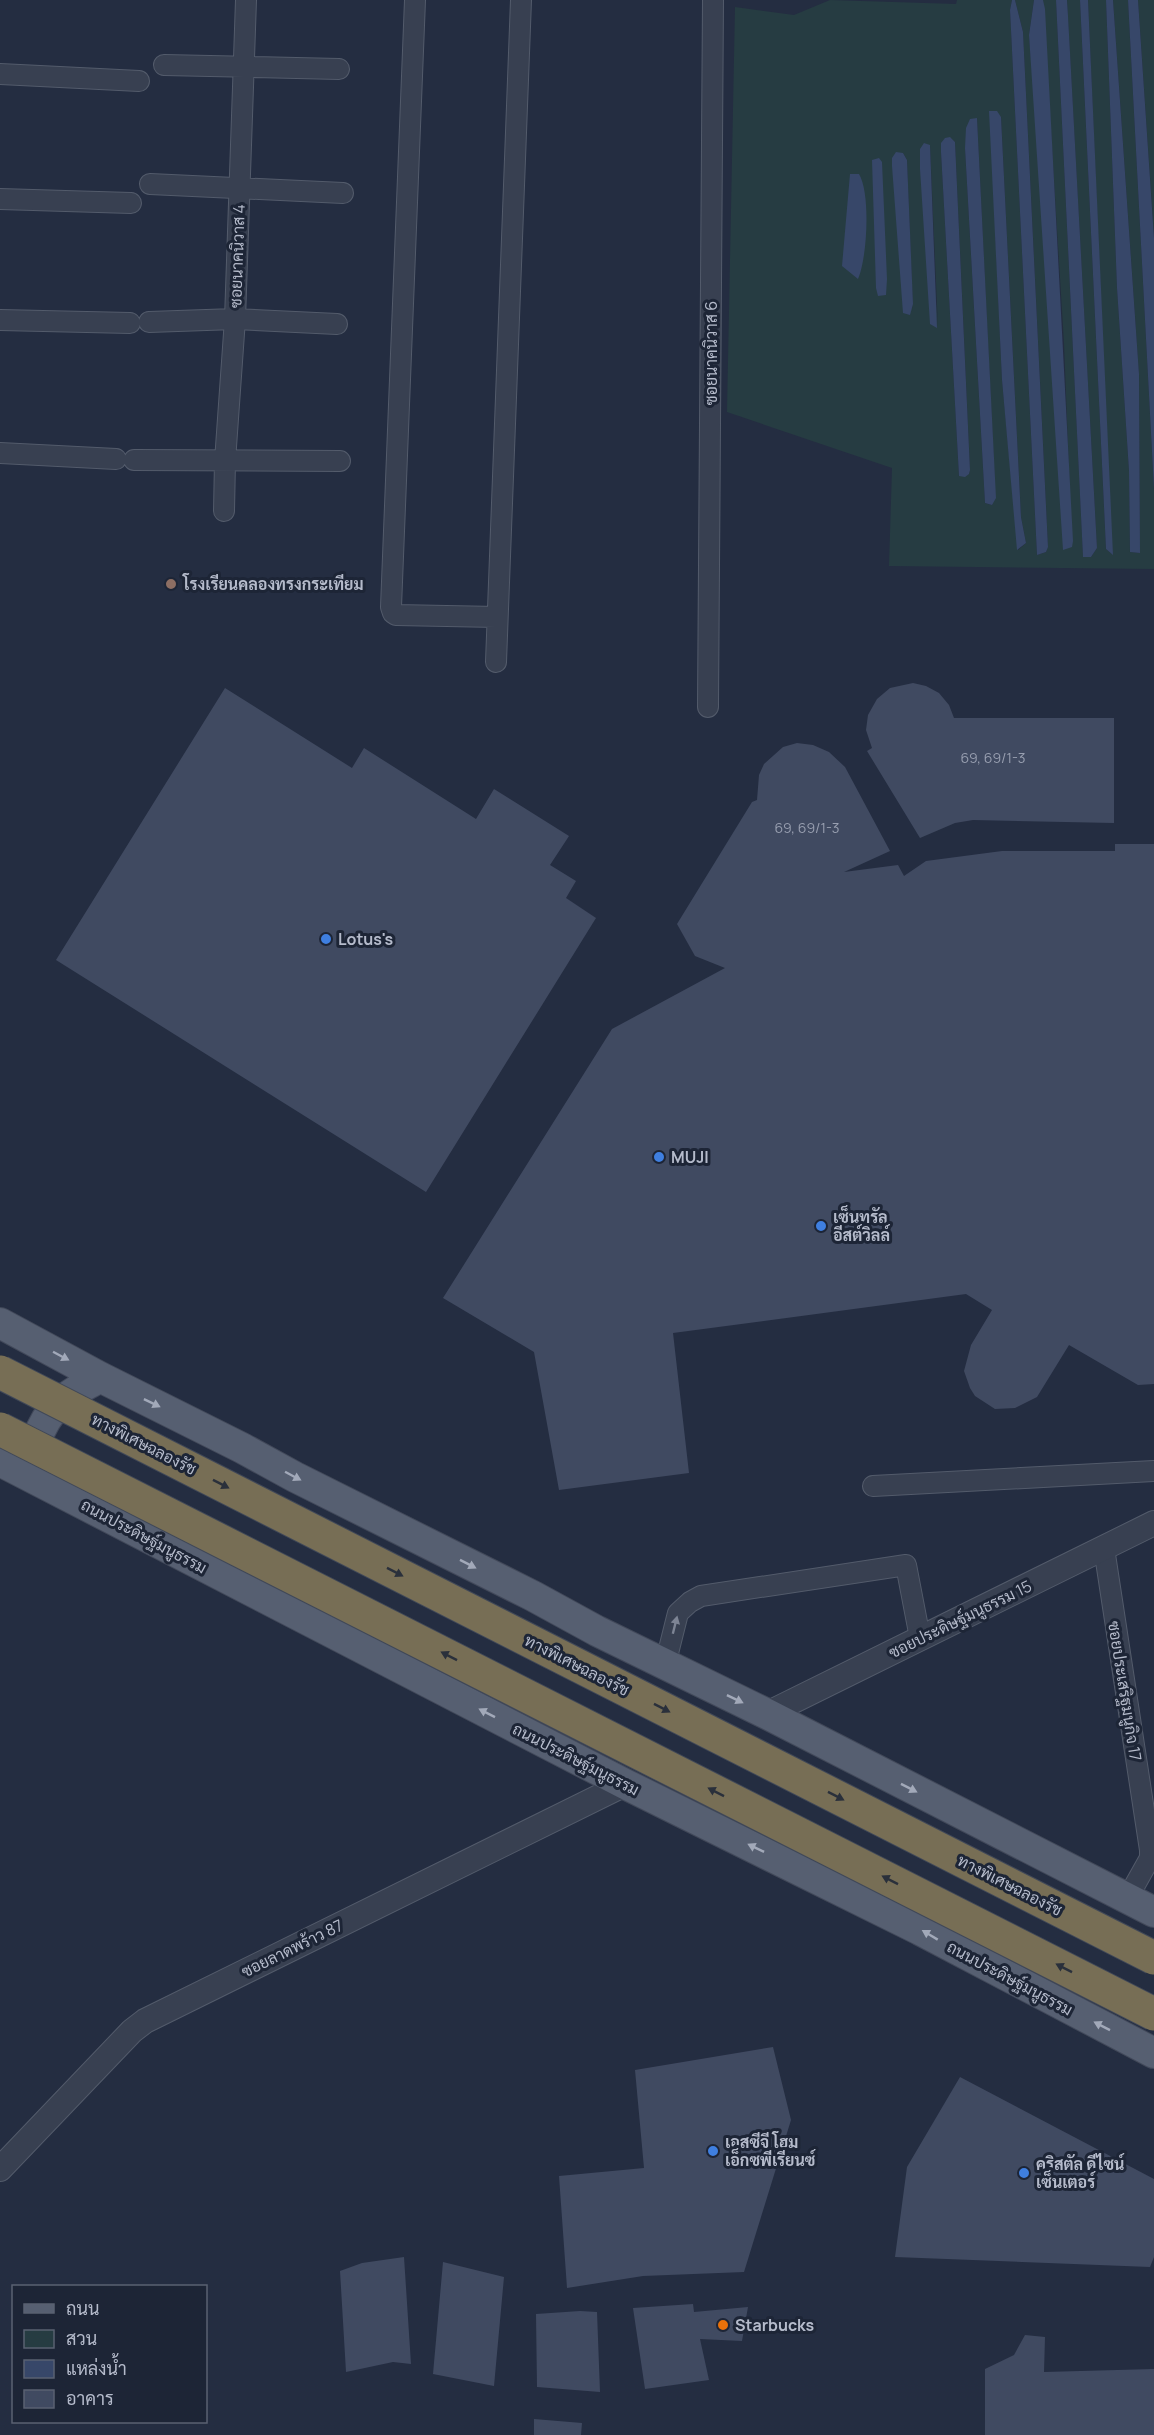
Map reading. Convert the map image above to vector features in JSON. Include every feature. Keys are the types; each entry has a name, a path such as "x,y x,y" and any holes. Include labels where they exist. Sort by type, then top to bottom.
{"highway":[{"name":"ทางพิเศษฉลองรัช","path":"0,1371 1154,1958"},
{"path":"0,1429 1154,2014"}],"main road":[{"path":"11,1329 295,1477 1154,1912"},
{"path":"0,1441 22,1425 33,1403 35,1377 31,1358 11,1329"},
{"path":"54,1489 35,1461 36,1440 48,1418 66,1397 100,1377"},
{"name":"ถนนประดิษฐ์มนูธรรม","path":"0,1461 625,1784 858,1898 1154,2053"}],"street":[{"name":"ซอยนาคนิวาส 4","path":"224,511 225,461 235,319 246,0"},
{"path":"415,0 391,608 396,615 497,617"},
{"path":"496,662 521,0"},
{"name":"ซอยนาคนิวาส 6","path":"708,707 713,0"},
{"path":"164,65 339,69"},
{"path":"0,74 139,81"},
{"path":"150,184 343,193"},
{"path":"0,199 131,203"},
{"path":"0,320 140,323 235,319 336,324"},
{"path":"0,453 125,459 340,461"},
{"path":"873,1486 1154,1471"},
{"name":"ซอยประดิษฐ์มนูธรรม 15","path":"766,1714 1154,1523"},
{"name":"ซอยประเสริฐมนูกิจ 17","path":"1104,1548 1150,1850 1150,1858 1126,1899"},
{"path":"665,1665 678,1613 701,1596 906,1565 920,1638"},
{"name":"ซอยลาดพร้าว 87","path":"0,2169 132,2031 145,2021 625,1784"}],"green space":[{"path":"830,0 956,4 957,0 1012,0 1010,10 1037,555 1046,552 1048,546 1023,32 1015,0 1034,0 1029,35 1072,547 1064,343 1043,0 1056,0 1083,556 1091,557 1097,548 1067,0 1080,0 1106,549 1112,554 1088,0 1106,0 1117,288 1129,471 1130,552 1140,553 1139,374 1113,0 1128,0 1154,489 1154,569 889,566 892,468 727,412 735,7 794,15","holes":["990,111 1001,117 1021,517 1026,543 1018,550 1002,380","977,118 995,486 992,505 985,503 965,148","950,138 955,142 970,469 969,474 959,476 942,143","924,143 930,146 938,327","903,153 907,160 913,312"]},
{"path":"1138,0 1154,0 1154,237"}],"water":[{"path":"1012,0 1015,0 1023,32 1048,547 1046,552 1037,555 1010,10"},
{"path":"1034,0 1043,0 1045,9 1073,541 1072,547 1063,550 1029,35"},
{"path":"1056,0 1067,0 1097,548 1091,557 1083,557"},
{"path":"1080,0 1088,0 1113,555 1106,549"},
{"path":"1106,0 1113,0 1139,374 1140,553 1130,552 1129,471 1117,288"},
{"path":"1128,0 1138,0 1154,238 1154,489"},
{"path":"989,111 997,111 1001,117 1021,517 1026,543 1017,550 1002,380"},
{"path":"977,118 996,498 992,505 985,503 965,148 966,128 970,119"},
{"path":"950,137 955,142 970,470 965,477 959,476 941,152 941,143 945,138"},
{"path":"924,143 930,145 937,328 930,324 920,169 920,149"},
{"path":"896,152 903,153 907,160 913,304 910,315 903,313 892,166 892,158"},
{"path":"879,158 882,162 887,279 886,295 878,296 872,160"},
{"path":"850,174 859,174 865,196 864,257 858,279 842,266"}],"building":[{"path":"913,683 926,686 939,693 949,705 954,718 1114,718 1114,823 973,820 955,823 920,838 867,751 872,748 866,730 868,715 877,699 890,688"},
{"name":"Lotus's","path":"225,688 352,768 364,748 476,819 494,789 569,836 550,865 576,881 566,898 596,918 426,1192 56,960"},
{"name":"เซ็นทรัล อีสต์วิลล์","path":"797,743 813,745 829,752 845,767 890,851 844,872 898,865 904,876 926,861 1002,851 1115,851 1115,844 1154,844 1154,1384 1138,1385 1069,1345 1037,1397 1015,1408 995,1409 975,1396 964,1371 971,1345 992,1310 966,1294 673,1333 689,1473 559,1490 534,1352 443,1298 612,1029 725,968 695,956 677,924 752,802 757,800 759,775 764,764 783,747"},
{"name":"เอสซีจี โฮม เอ็กซพีเรียนซ์","path":"773,2047 791,2120 744,2272 643,2276 567,2288 559,2176 644,2168 635,2070"},
{"name":"คริสตัล ดีไซน์ เซ็นเตอร์","path":"960,2077 1154,2179 1154,2257 1150,2267 895,2257 907,2167"},
{"path":"404,2257 411,2364 393,2362 346,2372 340,2271 362,2263"},
{"path":"443,2262 504,2277 494,2386 433,2374"},
{"path":"693,2304 694,2312 748,2307 742,2341 700,2339 709,2380 645,2389 633,2308"},
{"path":"597,2312 600,2392 537,2387 536,2314"},
{"path":"1025,2335 1045,2337 1044,2372 1154,2369 1154,2435 985,2435 985,2369 1014,2355"},
{"path":"534,2419 582,2423 581,2435 534,2435"}],"place":[{"name":"โรงเรียนคลองทรงกระเทียม","path":"171,584"},
{"name":"Lotus's","path":"326,939"},
{"name":"MUJI","path":"659,1157"},
{"name":"เซ็นทรัล อีสต์วิลล์","path":"821,1226"},
{"name":"เอสซีจี โฮม เอ็กซพีเรียนซ์","path":"713,2151"},
{"name":"คริสตัล ดีไซน์ เซ็นเตอร์","path":"1024,2173"},
{"name":"Starbucks","path":"723,2325"}]}
